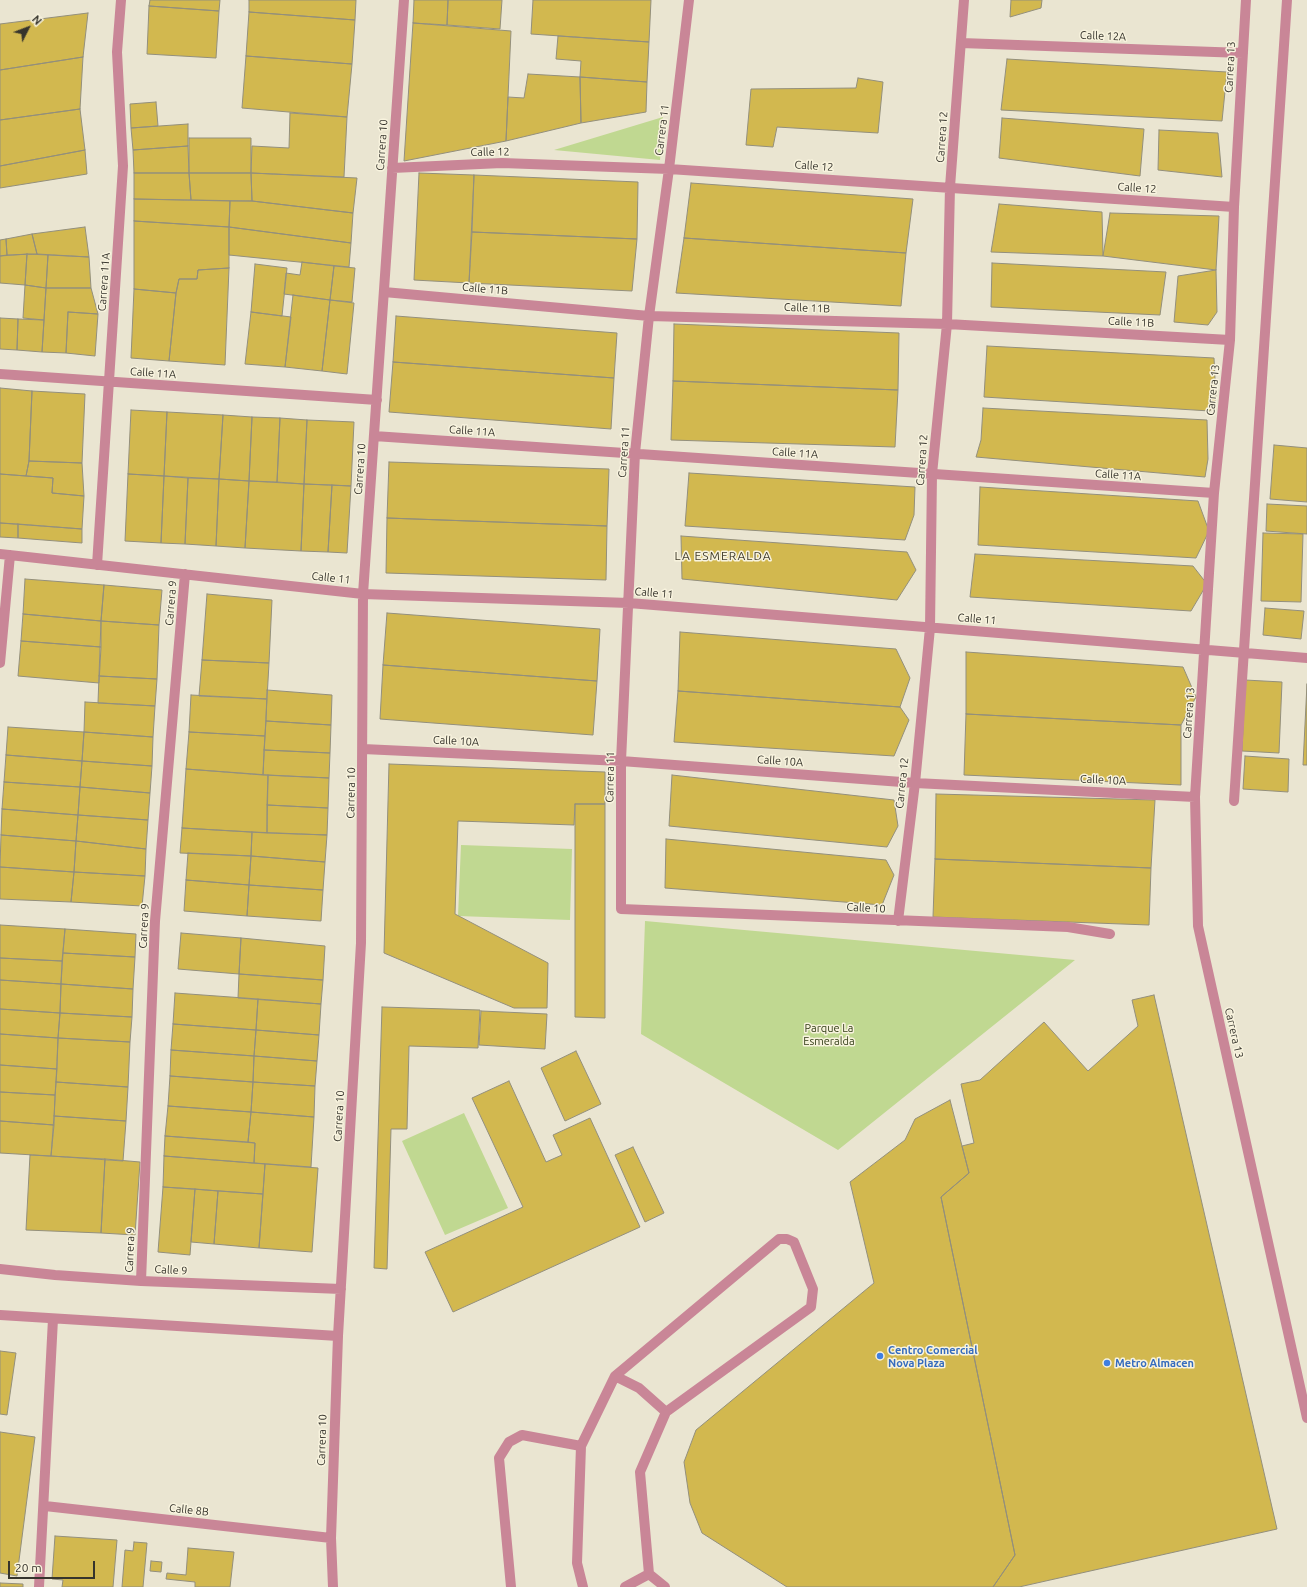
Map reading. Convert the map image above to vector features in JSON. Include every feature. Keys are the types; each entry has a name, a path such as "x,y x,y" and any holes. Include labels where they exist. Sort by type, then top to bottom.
{"street":[{"name":"Carrera 11A","path":"97,565 123,166 117,52 121,0"},
{"name":"Carrera 10","path":"333,1587 332,1538 338,1336 361,943 363,594 404,0"},
{"name":"Carrera 11","path":"621,909 621,761 635,453 649,316 669,169 688,0"},
{"name":"Carrera 12","path":"898,922 915,783 930,628 932,474 947,324 950,188 964,0"},
{"name":"Carrera 13","path":"1246,0 1234,207 1230,340 1214,493 1195,797 1198,926 1307,1418"},
{"path":"1234,801 1287,0"},
{"name":"Calle 12A","path":"961,43 1243,53"},
{"name":"Calle 12","path":"392,168 502,163 669,169 1234,207"},
{"name":"Calle 11B","path":"384,292 649,316 947,324 1230,340"},
{"name":"Calle 11A","path":"0,374 110,383 377,400"},
{"name":"Calle 11A","path":"374,436 1214,493"},
{"path":"0,663 5,554"},
{"name":"Calle 11","path":"5,554 363,594 629,603 1307,658"},
{"name":"Carrera 9","path":"141,1281 155,921 186,574"},
{"name":"Calle 10A","path":"363,749 621,761 915,783 1195,797"},
{"name":"Calle 10","path":"621,909 898,922 1068,927 1110,934"},
{"path":"583,1587 577,1563 581,1446 615,1376 779,1238 787,1239 794,1242 813,1289 811,1306 666,1412 640,1472 649,1574 665,1587"},
{"name":"Calle 9","path":"0,1269 55,1275 141,1281 341,1289"},
{"path":"0,1314 53,1319 338,1336"},
{"path":"39,1587 53,1319"},
{"path":"615,1376 639,1388 666,1412"},
{"path":"511,1587 499,1458 510,1442 522,1435 581,1446"},
{"name":"Calle 8B","path":"44,1506 332,1538"},
{"path":"625,1587 649,1574"}],"green space":[{"path":"663,117 660,160 554,150"},
{"path":"461,845 572,849 570,920 458,916"},
{"name":"Parque La Esmeralda","path":"645,921 1075,960 838,1150 641,1034"},
{"path":"464,1113 508,1208 445,1235 402,1141"}],"building":[{"path":"150,0 220,0 219,11 149,6"},
{"path":"249,0 356,0 355,20 249,12"},
{"path":"414,0 448,0 447,25 413,23"},
{"path":"448,0 502,0 500,29 447,25"},
{"path":"533,0 651,0 649,42 531,34"},
{"path":"1011,0 1042,0 1041,8 1010,17"},
{"path":"149,6 219,11 216,58 147,54"},
{"path":"249,12 355,20 352,64 246,56"},
{"path":"88,13 83,57 0,70 0,24"},
{"path":"413,23 511,31 506,141 404,161"},
{"path":"558,36 649,42 647,82 580,77 581,61 556,59"},
{"path":"246,56 352,64 347,117 242,108"},
{"path":"83,57 80,109 0,120 0,70"},
{"path":"1007,59 1227,72 1222,121 1001,110"},
{"path":"528,74 580,77 581,123 506,141 508,97 524,98"},
{"path":"580,77 647,82 646,112 581,123"},
{"path":"858,78 883,82 878,133 777,127 773,147 746,145 751,89 856,88"},
{"path":"156,102 158,126 131,128 130,104"},
{"path":"80,109 85,150 0,166 0,120"},
{"path":"290,113 347,117 344,177 251,173 252,146 289,148"},
{"path":"1002,118 1144,129 1140,176 999,158"},
{"path":"188,124 188,146 133,150 131,128"},
{"path":"1159,130 1218,133 1222,177 1158,170"},
{"path":"189,138 251,138 251,173 189,173"},
{"path":"188,146 189,173 134,173 133,150"},
{"path":"85,150 87,174 0,188 0,166"},
{"path":"134,173 189,173 191,200 134,199"},
{"path":"189,173 251,173 252,201 191,200"},
{"path":"251,173 357,178 353,213 252,201"},
{"path":"419,173 474,175 469,283 414,280"},
{"path":"474,175 638,182 637,239 472,232"},
{"path":"691,183 913,199 906,253 684,238"},
{"path":"134,199 230,201 229,227 134,221"},
{"path":"230,201 252,201 353,213 351,243 229,227"},
{"path":"999,204 1102,212 1103,256 991,252"},
{"path":"1110,213 1219,216 1216,270 1103,256"},
{"path":"134,221 229,227 229,268 198,270 197,279 179,279 176,293 134,289"},
{"path":"85,227 89,257 37,254 32,234"},
{"path":"229,227 351,243 349,267 229,255"},
{"path":"472,232 637,239 632,291 469,283"},
{"path":"32,234 37,254 7,255 6,239"},
{"path":"684,238 906,253 901,306 676,293"},
{"path":"6,239 7,255 0,256 0,240"},
{"path":"27,254 25,285 0,283 0,256"},
{"path":"27,254 48,255 46,288 25,285"},
{"path":"48,255 89,257 91,288 46,288"},
{"path":"302,262 334,266 330,300 284,294 286,273 300,275"},
{"path":"992,263 1166,272 1160,315 991,307"},
{"path":"255,264 287,268 282,316 251,312"},
{"path":"334,266 355,268 352,302 330,300"},
{"path":"229,268 225,365 169,361 176,293 179,279 197,279 198,270"},
{"path":"1216,270 1217,312 1208,325 1174,322 1178,276"},
{"path":"25,285 46,288 44,320 23,318"},
{"path":"46,288 91,288 98,314 68,312 66,353 42,352"},
{"path":"134,289 176,293 169,361 131,358"},
{"path":"293,295 330,300 322,371 285,367"},
{"path":"330,300 354,303 347,374 322,371"},
{"path":"68,312 98,314 95,356 66,353"},
{"path":"251,312 291,317 285,367 245,364"},
{"path":"396,316 617,333 614,378 393,362"},
{"path":"0,318 18,319 17,350 0,349"},
{"path":"18,319 44,320 42,352 17,350"},
{"path":"674,324 899,333 898,390 673,381"},
{"path":"987,346 1214,358 1216,399 1210,411 984,397"},
{"path":"393,362 614,378 611,429 389,412"},
{"path":"673,381 898,390 895,447 671,440"},
{"path":"0,388 32,391 29,461 26,476 0,474"},
{"path":"32,391 85,394 82,463 29,461"},
{"path":"983,408 1207,420 1208,459 1205,477 976,457 981,440"},
{"path":"131,410 167,412 164,476 128,474"},
{"path":"167,412 223,415 219,479 164,476"},
{"path":"223,415 252,417 249,481 219,479"},
{"path":"252,417 280,418 277,482 249,481"},
{"path":"280,418 307,420 304,484 277,482"},
{"path":"307,420 354,422 351,486 304,484"},
{"path":"1274,445 1307,448 1307,502 1270,499"},
{"path":"29,461 82,463 84,496 52,493 53,478 26,476"},
{"path":"389,462 609,469 607,526 387,518"},
{"path":"689,473 915,487 914,515 905,540 685,526"},
{"path":"0,474 53,478 52,493 84,496 82,529 0,523"},
{"path":"128,474 164,476 161,543 125,541"},
{"path":"164,476 188,478 185,544 161,543"},
{"path":"188,478 219,479 216,546 185,544"},
{"path":"219,479 249,481 245,548 216,546"},
{"path":"249,481 304,484 301,551 245,548"},
{"path":"304,484 332,485 328,552 301,551"},
{"path":"332,485 351,486 347,553 328,552"},
{"path":"980,487 1198,501 1209,531 1196,558 978,545"},
{"path":"1267,504 1307,506 1307,534 1266,531"},
{"path":"387,518 607,526 606,580 386,573"},
{"path":"0,523 18,524 18,538 0,537"},
{"path":"18,524 82,529 82,543 18,538"},
{"path":"1263,533 1303,534 1301,602 1261,601"},
{"path":"681,536 907,552 916,570 897,600 682,579"},
{"path":"975,554 1193,566 1207,584 1191,611 970,597"},
{"path":"25,579 104,585 101,621 23,614"},
{"path":"104,585 162,590 159,625 101,621"},
{"path":"207,594 272,600 269,663 202,660"},
{"path":"1265,608 1304,611 1301,639 1263,635"},
{"path":"387,613 600,629 597,681 383,665"},
{"path":"23,614 101,621 101,647 21,641"},
{"path":"101,621 159,625 157,679 99,676"},
{"path":"680,632 896,649 910,678 900,707 678,691"},
{"path":"21,641 101,647 99,683 18,676"},
{"path":"966,652 1183,667 1196,697 1181,725 966,714"},
{"path":"202,660 269,663 267,699 199,696"},
{"path":"383,665 597,681 593,735 380,719"},
{"path":"99,676 157,679 155,706 98,703"},
{"path":"1245,680 1282,682 1279,753 1242,751"},
{"path":"1307,684 1307,765 1303,765"},
{"path":"267,690 332,695 331,725 266,721"},
{"path":"678,691 900,707 909,720 894,756 674,742"},
{"path":"191,695 267,699 265,736 189,732"},
{"path":"85,702 155,706 153,737 84,732"},
{"path":"966,714 1181,725 1181,785 964,775"},
{"path":"266,721 331,725 330,753 264,750"},
{"path":"8,727 84,732 82,761 6,755"},
{"path":"84,732 153,737 152,766 82,761"},
{"path":"189,732 265,736 263,775 186,769"},
{"path":"264,750 330,753 329,778 263,775"},
{"path":"6,755 82,761 80,787 4,782"},
{"path":"1245,756 1289,759 1288,792 1243,789"},
{"path":"82,761 152,766 150,793 80,787"},
{"path":"389,764 605,772 605,804 575,804 574,825 458,821 455,914 548,963 547,1008 514,1008 384,953"},
{"path":"186,769 268,775 267,833 182,828"},
{"path":"268,775 329,778 328,808 267,805"},
{"path":"672,775 894,800 898,826 887,847 669,826"},
{"path":"4,782 80,787 78,815 2,809"},
{"path":"80,787 150,793 148,820 78,815"},
{"path":"936,794 1155,800 1151,868 935,859"},
{"path":"575,804 605,804 605,1018 575,1017"},
{"path":"267,805 328,808 327,835 267,833"},
{"path":"2,809 78,815 76,841 1,835"},
{"path":"78,815 148,820 146,849 76,841"},
{"path":"182,828 252,832 251,856 180,853"},
{"path":"252,832 327,835 325,862 251,856"},
{"path":"1,835 76,841 74,872 0,867"},
{"path":"666,839 886,860 894,875 882,905 665,888"},
{"path":"76,841 146,849 145,876 74,872"},
{"path":"188,853 251,856 249,885 186,880"},
{"path":"251,856 325,862 323,890 249,885"},
{"path":"935,859 1151,868 1149,925 933,917"},
{"path":"0,867 74,872 71,902 0,899"},
{"path":"74,872 145,876 142,906 71,902"},
{"path":"186,880 249,885 247,916 184,911"},
{"path":"249,885 323,890 321,921 247,916"},
{"path":"0,925 65,929 62,961 0,958"},
{"path":"65,929 136,934 135,957 63,953"},
{"path":"181,933 241,938 239,974 178,969"},
{"path":"241,938 325,946 323,980 239,974"},
{"path":"63,953 135,957 133,989 61,984"},
{"path":"0,958 62,961 61,984 0,980"},
{"path":"239,974 323,980 321,1004 238,998"},
{"path":"0,980 61,984 60,1013 0,1009"},
{"path":"61,984 133,989 132,1017 60,1013"},
{"path":"175,993 258,999 256,1030 173,1024"},
{"name":"Metro Almacen","path":"1154,995 1277,1529 1019,1587 993,1587 1015,1555 941,1197 969,1173 962,1146 974,1143 961,1084 980,1080 1044,1022 1088,1071 1138,1026 1132,1000"},
{"path":"258,999 321,1004 319,1035 256,1030"},
{"path":"382,1007 480,1010 478,1048 409,1046 407,1129 391,1129 387,1269 374,1268"},
{"path":"0,1009 60,1013 58,1038 0,1034"},
{"path":"481,1011 547,1014 545,1049 479,1045"},
{"path":"60,1013 132,1017 130,1042 58,1038"},
{"path":"173,1024 256,1030 254,1056 171,1050"},
{"path":"256,1030 319,1035 317,1061 254,1056"},
{"path":"0,1034 58,1038 57,1069 0,1065"},
{"path":"58,1038 130,1042 128,1087 56,1082"},
{"path":"171,1050 254,1056 253,1082 170,1076"},
{"path":"576,1051 601,1104 565,1121 541,1068"},
{"path":"254,1056 317,1061 315,1086 253,1082"},
{"path":"0,1065 57,1069 55,1095 0,1092"},
{"path":"170,1076 253,1082 251,1112 168,1106"},
{"path":"509,1081 546,1162 562,1155 553,1135 590,1118 640,1227 453,1312 425,1252 523,1207 472,1098"},
{"path":"56,1082 128,1087 126,1121 54,1116"},
{"path":"253,1082 315,1086 314,1117 251,1112"},
{"path":"0,1092 55,1095 54,1125 0,1121"},
{"name":"Centro Comercial Nova Plaza","path":"950,1100 969,1173 941,1197 1015,1555 993,1587 787,1587 702,1533 690,1503 684,1462 696,1430 874,1283 850,1182 905,1140 915,1119"},
{"path":"168,1106 251,1112 248,1142 165,1136"},
{"path":"251,1112 314,1117 311,1167 254,1163 255,1143 248,1142"},
{"path":"54,1116 126,1121 123,1161 51,1156"},
{"path":"0,1121 54,1125 51,1156 0,1153"},
{"path":"165,1136 255,1143 254,1163 164,1156"},
{"path":"633,1147 664,1213 645,1222 615,1155"},
{"path":"30,1155 105,1159 101,1233 26,1230"},
{"path":"164,1156 265,1164 263,1194 163,1187"},
{"path":"105,1159 140,1162 135,1235 101,1233"},
{"path":"265,1164 318,1168 312,1252 259,1248"},
{"path":"163,1187 195,1189 190,1255 158,1252"},
{"path":"195,1189 218,1191 214,1244 191,1242"},
{"path":"218,1191 263,1194 259,1248 214,1244"},
{"path":"0,1351 16,1353 7,1415 0,1414"},
{"path":"0,1432 35,1437 17,1576 0,1573"},
{"path":"55,1536 117,1540 113,1587 62,1587 63,1580 52,1579"},
{"path":"134,1542 147,1543 143,1587 122,1587 125,1550 133,1551"},
{"path":"188,1548 234,1552 230,1587 195,1587 195,1582 166,1579 167,1573 186,1575"},
{"path":"151,1561 162,1562 161,1572 150,1571"},
{"path":"0,1583 23,1584 23,1587 0,1587"}],"place":[{"name":"Centro Comercial Nova Plaza","path":"880,1356"},
{"name":"Metro Almacen","path":"1107,1363"}],"district":[{"name":"LA ESMERALDA","path":"723,556"}]}
